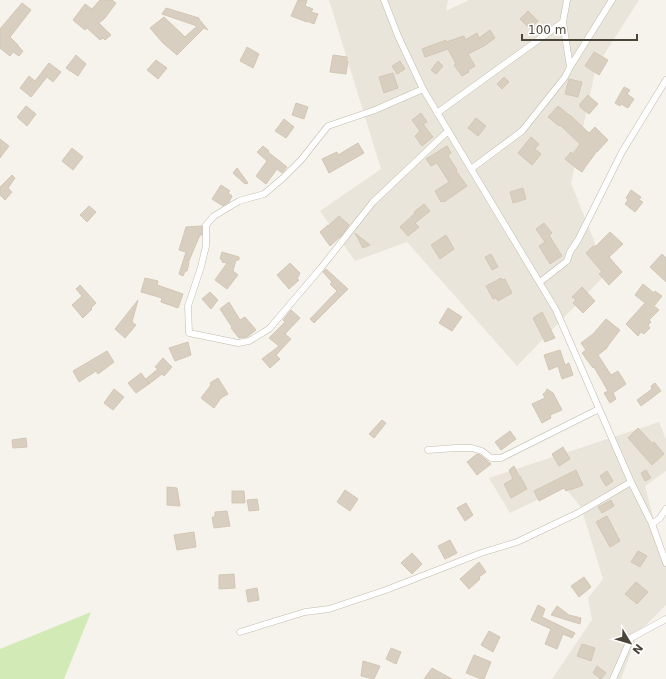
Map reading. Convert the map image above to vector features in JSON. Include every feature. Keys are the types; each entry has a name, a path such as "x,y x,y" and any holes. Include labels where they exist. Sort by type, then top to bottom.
{"street":[{"path":"384,0 398,36 423,89 556,310 599,409 652,524 666,563"},
{"path":"567,0 563,22 570,67"},
{"path":"471,169 522,131 565,77 612,0"},
{"path":"437,113 563,22"},
{"path":"540,282 567,261 570,252 578,240 622,152 666,80"},
{"path":"423,89 375,110 328,126 301,160 264,194 239,201 214,216 206,225 206,246 203,260 188,306 189,333 238,343 249,341 269,329 321,268 373,202 448,131"},
{"path":"428,450 472,448 482,451 491,458 501,458 599,409"},
{"path":"240,632 305,612 329,609 386,590 481,553 517,542 578,513 632,482"},
{"path":"652,524 660,518 666,509"},
{"path":"613,679 631,638 666,619"}],"shaded area":[{"path":"329,0 448,0 446,11 469,0 639,0 596,67 571,183 607,273 517,366 407,242 355,261 320,211 381,169"},
{"path":"659,422 666,439 666,471 645,486 666,566 666,605 638,633 621,679 552,679 592,620 588,598 603,579 581,507 564,487 510,513 489,478"}],"green space":[{"path":"91,612 64,679 0,679 0,649"}],"building":[{"path":"100,0 112,0 116,3 105,18 99,23 111,35 105,40 103,38 100,40 87,28 85,30 73,20 85,4 92,9"},
{"path":"298,0 307,0 305,6 313,9 311,12 318,14 314,24 291,16"},
{"path":"22,3 31,10 10,37 23,51 19,56 13,52 10,56 0,48 0,29"},
{"path":"166,8 199,18 208,30 204,28 177,55 163,43 150,28 164,17 185,37 197,26 162,14"},
{"path":"528,11 538,21 530,29 520,19"},
{"path":"490,30 495,38 484,46 468,54 475,66 462,76 454,65 456,64 448,49 425,57 422,49 446,40 446,42 464,36 465,40 477,33 479,38"},
{"path":"247,47 259,54 253,68 240,61"},
{"path":"594,52 608,60 599,75 585,66"},
{"path":"76,55 86,64 78,76 66,68"},
{"path":"333,55 347,57 347,62 348,61 346,74 330,72"},
{"path":"156,60 167,68 158,79 147,70"},
{"path":"400,61 405,69 397,74 392,66"},
{"path":"438,61 443,66 436,74 431,70"},
{"path":"49,63 61,72 53,82 47,77 31,97 20,88 29,76 35,81"},
{"path":"393,73 398,88 384,93 379,77"},
{"path":"504,77 509,82 502,89 497,84"},
{"path":"569,79 582,82 578,97 565,94"},
{"path":"624,87 630,90 627,94 634,99 628,108 621,104 620,106 615,103"},
{"path":"588,95 598,104 589,114 580,107 580,104"},
{"path":"296,103 308,107 304,119 292,115"},
{"path":"26,106 36,114 27,126 17,117"},
{"path":"558,106 589,133 595,127 608,140 597,151 582,172 565,159 571,152 573,154 580,144 560,125 559,126 548,117"},
{"path":"421,113 427,122 423,124 433,137 422,146 415,136 420,131 412,120"},
{"path":"476,118 486,126 478,136 468,128"},
{"path":"284,119 294,127 286,138 275,131"},
{"path":"531,137 539,144 535,149 541,154 532,165 518,153"},
{"path":"0,139 9,146 0,158"},
{"path":"358,143 364,153 329,173 322,159 337,152 338,155"},
{"path":"263,146 269,151 268,152 287,167 282,173 277,169 266,184 256,176 267,161 257,152"},
{"path":"447,146 451,153 448,156 457,170 456,171 467,186 444,202 441,202 435,191 449,182 437,163 431,166 426,159"},
{"path":"72,148 83,157 73,170 62,161"},
{"path":"237,168 248,183 245,184 233,173"},
{"path":"12,175 15,178 8,188 12,192 5,200 0,195 0,187"},
{"path":"221,185 230,191 228,193 232,196 229,202 223,206 212,199"},
{"path":"523,188 526,199 513,203 510,192"},
{"path":"631,190 641,197 639,200 643,202 635,212 625,204 628,200 626,198"},
{"path":"424,204 430,211 415,223 419,227 408,236 400,227"},
{"path":"89,206 96,212 87,222 80,215"},
{"path":"339,216 349,225 342,235 330,246 320,232"},
{"path":"544,223 552,233 549,235 562,256 550,264 539,246 545,242 536,229"},
{"path":"202,226 202,235 200,235 188,263 187,271 185,271 183,276 179,274 186,252 179,250 186,227"},
{"path":"610,232 623,244 609,257 622,272 609,285 599,274 602,272 586,253 593,246 595,247"},
{"path":"355,233 370,245 363,248"},
{"path":"446,235 454,249 440,259 431,245"},
{"path":"222,252 239,257 239,260 236,260 233,271 238,275 227,289 215,280 227,263 222,262 222,259 220,259"},
{"path":"491,254 498,267 492,270 485,257"},
{"path":"662,254 666,258 666,282 650,267"},
{"path":"290,263 300,273 297,279 299,280 289,289 277,275"},
{"path":"326,269 348,289 314,323 310,319 337,291 330,284 332,282 323,272"},
{"path":"145,278 158,281 157,285 183,294 178,308 161,302 162,298 141,292"},
{"path":"501,278 502,280 505,279 512,293 498,301 496,298 493,299 486,286"},
{"path":"643,284 654,293 655,291 662,296 654,306 659,310 649,320 651,322 648,325 650,328 644,334 641,332 638,336 626,324 645,303 635,295"},
{"path":"80,285 96,303 83,318 72,305 82,296 76,289"},
{"path":"582,287 595,301 583,313 573,303 576,300 572,297"},
{"path":"210,292 218,300 211,309 202,299"},
{"path":"138,300 132,322 136,325 125,338 115,329"},
{"path":"229,302 240,320 245,317 256,330 247,337 239,338 231,328 232,327 220,309"},
{"path":"448,308 462,317 452,331 439,323"},
{"path":"291,310 300,318 285,334 291,339 276,355 280,359 270,368 262,359 279,346 269,338 285,322 283,320"},
{"path":"542,312 555,338 545,342 533,318"},
{"path":"606,319 620,330 607,348 598,355 611,375 618,371 626,384 613,393 616,399 610,403 604,393 608,391 594,367 593,368 582,353 586,350 581,343 593,334"},
{"path":"188,342 191,355 175,361 169,348"},
{"path":"560,350 565,365 569,363 573,375 562,379 558,366 549,370 544,355"},
{"path":"107,351 114,362 98,374 96,371 79,382 73,371"},
{"path":"163,358 172,367 164,376 162,374 149,384 146,379 158,369 155,367"},
{"path":"141,373 149,384 136,393 128,383"},
{"path":"218,378 228,394 221,398 214,408 201,398 211,385 210,383"},
{"path":"655,383 661,391 641,406 637,400 652,389 651,386"},
{"path":"114,389 124,397 113,410 104,403"},
{"path":"547,389 553,393 562,410 550,415 551,418 542,423 532,404 545,398 543,394"},
{"path":"382,420 386,423 374,438 369,434"},
{"path":"638,428 652,443 654,442 664,454 652,465 628,438"},
{"path":"510,431 516,439 501,450 495,442"},
{"path":"26,438 27,447 13,448 12,440"},
{"path":"563,447 570,459 559,466 552,454"},
{"path":"477,454 491,464 477,475 467,462"},
{"path":"514,466 527,489 511,498 504,484 513,479 509,470"},
{"path":"576,470 583,485 566,491 564,488 539,501 534,491"},
{"path":"646,470 651,478 645,481 641,473"},
{"path":"607,471 613,481 606,486 600,476"},
{"path":"167,487 177,488 180,506 167,505"},
{"path":"345,490 358,499 350,511 337,502"},
{"path":"232,491 244,491 245,503 232,503"},
{"path":"257,499 259,510 249,511 247,500"},
{"path":"611,500 614,506 602,513 598,507"},
{"path":"466,503 473,515 465,521 457,508"},
{"path":"227,511 230,526 214,528 212,517 215,517 215,512"},
{"path":"607,516 620,541 610,547 596,522"},
{"path":"194,532 196,547 177,550 174,535"},
{"path":"450,540 457,553 445,559 438,546"},
{"path":"638,551 647,556 640,567 631,562"},
{"path":"412,553 422,564 412,574 401,563"},
{"path":"479,562 486,572 479,577 480,579 469,589 460,579"},
{"path":"234,574 235,588 219,589 219,575"},
{"path":"584,577 591,587 579,597 571,586"},
{"path":"636,582 648,592 637,604 625,594"},
{"path":"257,588 259,600 248,602 246,590"},
{"path":"538,605 545,609 542,617 575,633 572,638 563,634 557,649 545,644 551,629 531,620"},
{"path":"557,606 569,615 581,618 580,624 551,615"},
{"path":"489,631 500,637 493,652 481,645"},
{"path":"582,644 595,648 591,661 577,656"},
{"path":"391,648 401,652 396,664 386,659"},
{"path":"474,655 491,662 484,679 466,673"},
{"path":"363,661 380,666 374,679 361,676"},
{"path":"597,666 606,673 601,679 593,673"},
{"path":"432,668 452,679 424,679"}]}
